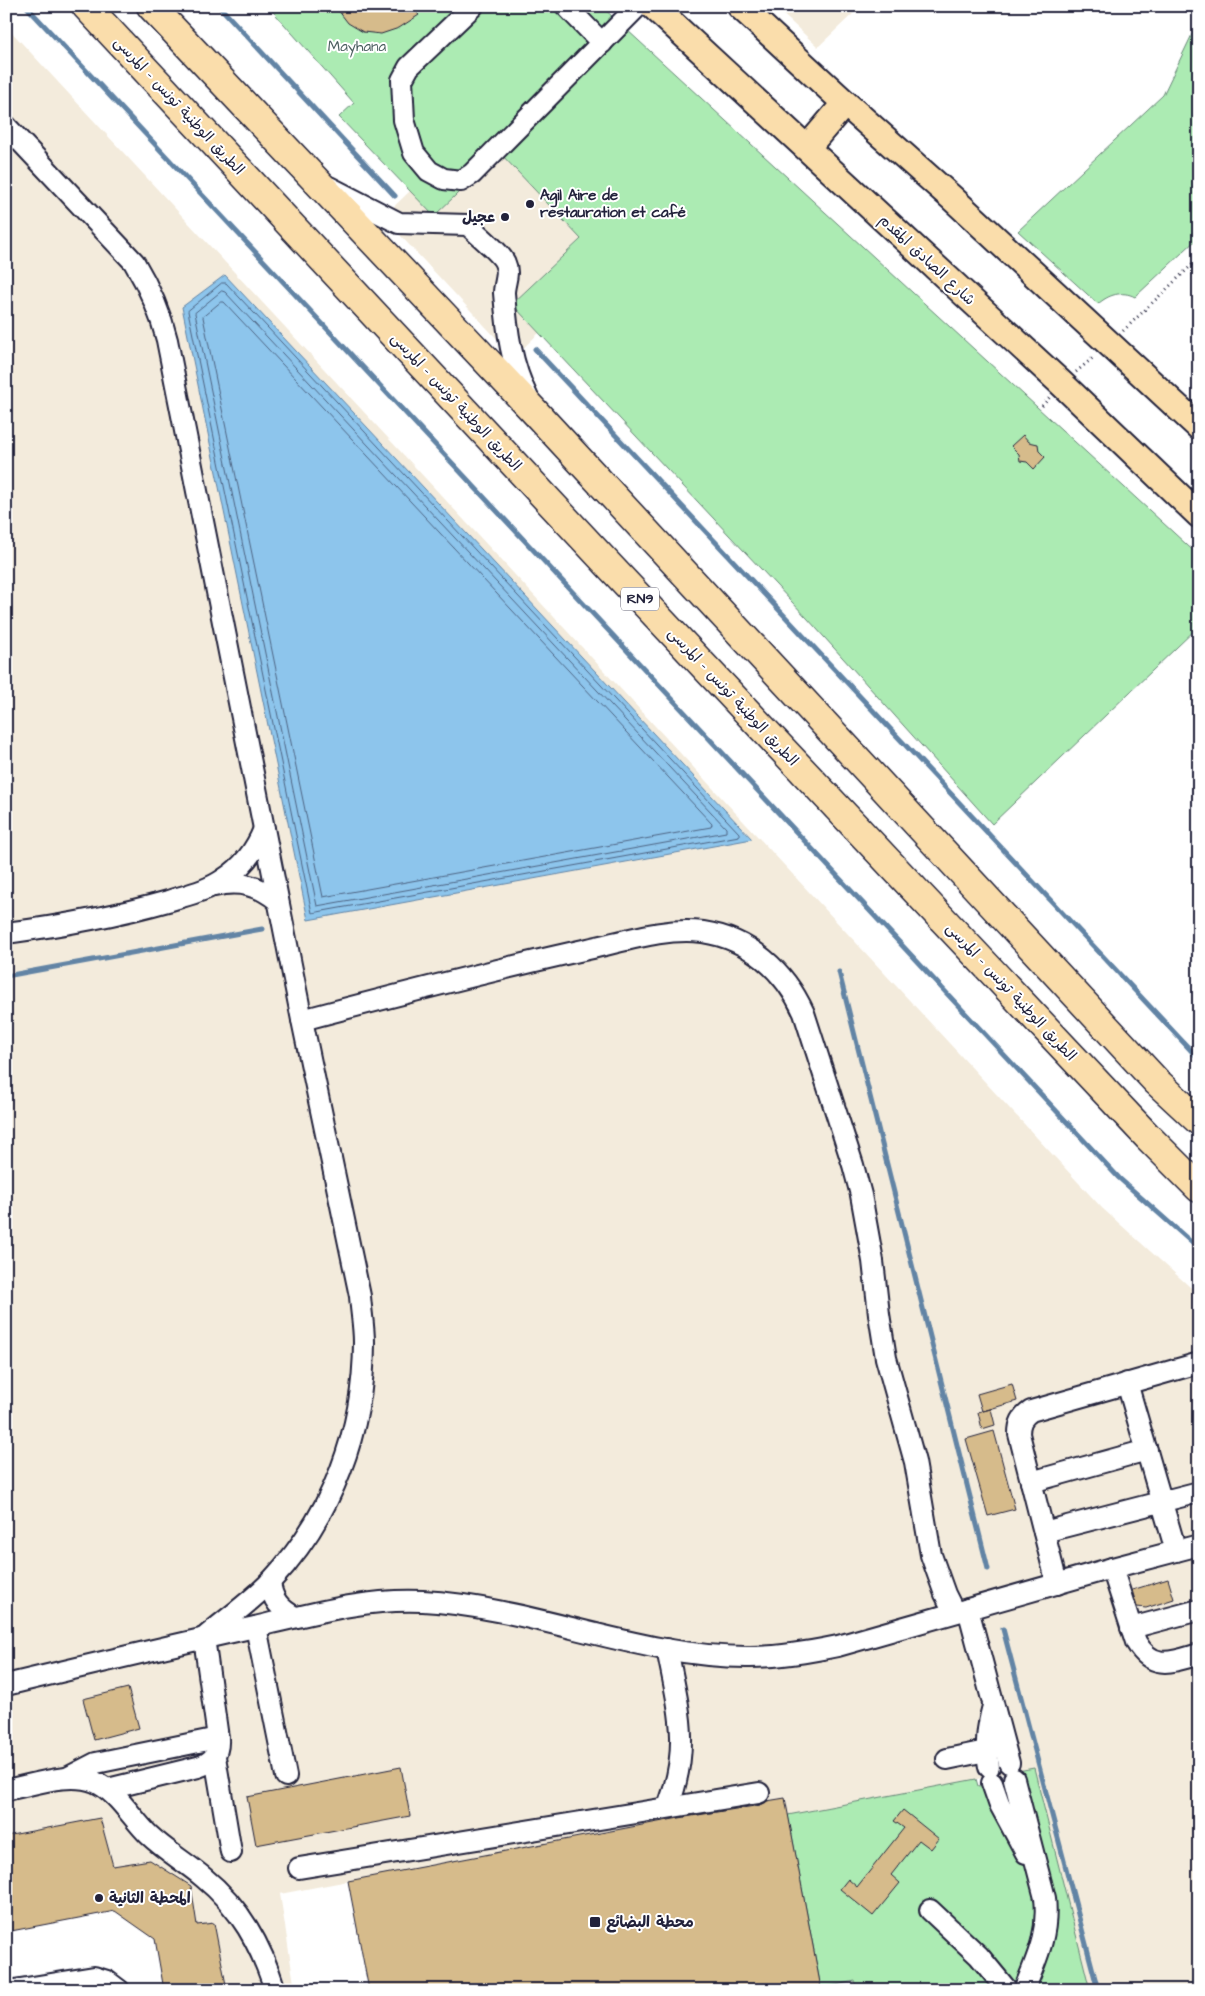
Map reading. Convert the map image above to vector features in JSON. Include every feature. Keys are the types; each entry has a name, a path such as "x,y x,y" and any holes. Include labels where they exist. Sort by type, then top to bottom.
{"highway":[{"name":"الطريق الوطنية تونس - المرسى","path":"86,6 602,558 1141,1130 1199,1188"},
{"path":"151,6 534,411 1149,1074 1199,1121"}],"main road":[{"name":"شارع الصادق المقدم","path":"653,6 1062,384 1199,515"},
{"path":"740,6 952,198 1199,427"},
{"path":"807,148 845,103"}],"lane":[{"path":"473,6 409,67 402,80 404,120 414,153 429,171 444,179 461,181 472,174 638,6"},
{"path":"566,6 602,43"},
{"path":"6,126 134,262 149,286 160,312 302,1020 360,1296 364,1341 362,1385 355,1429 341,1471 322,1511 298,1549 270,1582 204,1638"},
{"path":"315,181 400,223 468,224 505,261 508,272 504,289 507,332 518,378 534,411"},
{"path":"6,933 37,929 143,908 198,892 226,878 243,863 264,829"},
{"path":"212,886 235,883 246,884 269,893 278,901"},
{"path":"302,1020 488,971 672,931 704,932 734,941 763,958 788,983 804,1013 853,1165 868,1228 886,1358 914,1462 932,1555 943,1588 961,1611 994,1704 1041,1883 1047,1914 1046,1930 1024,1990"},
{"path":"1057,1584 1019,1434 1019,1424 1024,1416 1031,1411 1199,1363"},
{"path":"1127,1383 1176,1552"},
{"path":"1031,1482 1147,1450"},
{"path":"1044,1532 1199,1492"},
{"path":"6,1685 295,1617 365,1603 394,1601 448,1603 474,1607 667,1649 704,1654 749,1657 794,1655 838,1646 1199,1545"},
{"path":"1112,1568 1131,1628 1139,1647 1150,1659 1172,1662 1199,1654"},
{"path":"270,1582 271,1594 277,1604 285,1612 295,1617"},
{"path":"1131,1628 1199,1610"},
{"path":"256,1627 286,1776"},
{"path":"204,1638 216,1748 231,1852"},
{"path":"667,1649 682,1735 680,1773 668,1807"},
{"path":"994,1704 986,1734 989,1767 1008,1820 1041,1883"},
{"path":"67,1778 96,1763 216,1748"},
{"path":"108,1790 198,1768 207,1764 216,1748"},
{"path":"947,1759 989,1767"},
{"path":"6,1790 67,1778 81,1778 95,1782 108,1790 148,1834 170,1854 201,1876 230,1902 253,1934 262,1952 275,1990"},
{"path":"299,1868 759,1793"},
{"path":"934,1906 1007,1990"},
{"path":"14,1990 107,1981 119,1990"}],"shaded area":[{"path":"774,6 861,6 818,47"},
{"path":"6,26 1102,1208 1199,1295 1199,1990 1090,1990 1034,1768 788,1815 784,1798 280,1894 295,1990 227,1990 214,1923 197,1925 191,1886 150,1860 113,1866 100,1818 6,1836"},
{"path":"500,153 581,239 512,304 539,333 514,357 383,217 410,191 434,216"}],"green space":[{"name":"Mayhana","path":"268,6 601,6 1199,556 1199,626 992,824 807,618 512,304 581,239 500,153 434,216 339,117 354,103"},
{"path":"1199,20 1199,237 1135,297 1115,294 1098,304 1018,231 1163,95"},
{"path":"1034,1768 1090,1990 857,1990 855,1981 821,1988 788,1815 976,1779 978,1786 1019,1778 1018,1771"}],"water":[{"path":"225,275 752,839 308,920 182,307"}],"building":[{"path":"335,6 410,6 419,15 399,28 381,34 363,32 348,23"},
{"path":"1023,435 1029,442 1038,444 1039,451 1045,457 1034,469 1027,462 1020,461 1019,454 1011,446"},
{"path":"1012,1384 1017,1401 983,1411 991,1409 995,1425 982,1429 978,1412 982,1411 977,1394"},
{"path":"994,1431 1015,1509 988,1516 966,1439"},
{"path":"1168,1579 1174,1599 1146,1608 1137,1607 1132,1590"},
{"path":"128,1688 139,1728 94,1740 83,1699"},
{"path":"401,1767 410,1816 256,1845 247,1797"},
{"name":"محطة البضائع","path":"785,1798 821,1988 811,1990 369,1990 348,1881 679,1818 761,1805 767,1801"},
{"path":"903,1810 939,1839 931,1849 919,1840 891,1875 900,1883 873,1916 840,1889 848,1879 857,1887 904,1828 894,1821"},
{"name":"المحطة الثانية","path":"100,1818 113,1866 150,1860 191,1886 197,1925 214,1923 227,1990 164,1990 155,1939 115,1911 6,1932 6,1836"}],"waterway":[{"path":"26,6 1119,1178 1199,1249"},
{"path":"219,6 395,196"},
{"path":"535,349 1199,1059"},
{"path":"6,976 262,929"},
{"path":"839,972 988,1569"},
{"path":"1003,1629 1098,1990"}],"place":[{"name":"Agil Aire de restauration et café","path":"530,204"},
{"name":"عجيل","path":"505,217"},
{"name":"المحطة الثانية","path":"99,1898"},
{"name":"محطة البضائع","path":"595,1922"}]}
